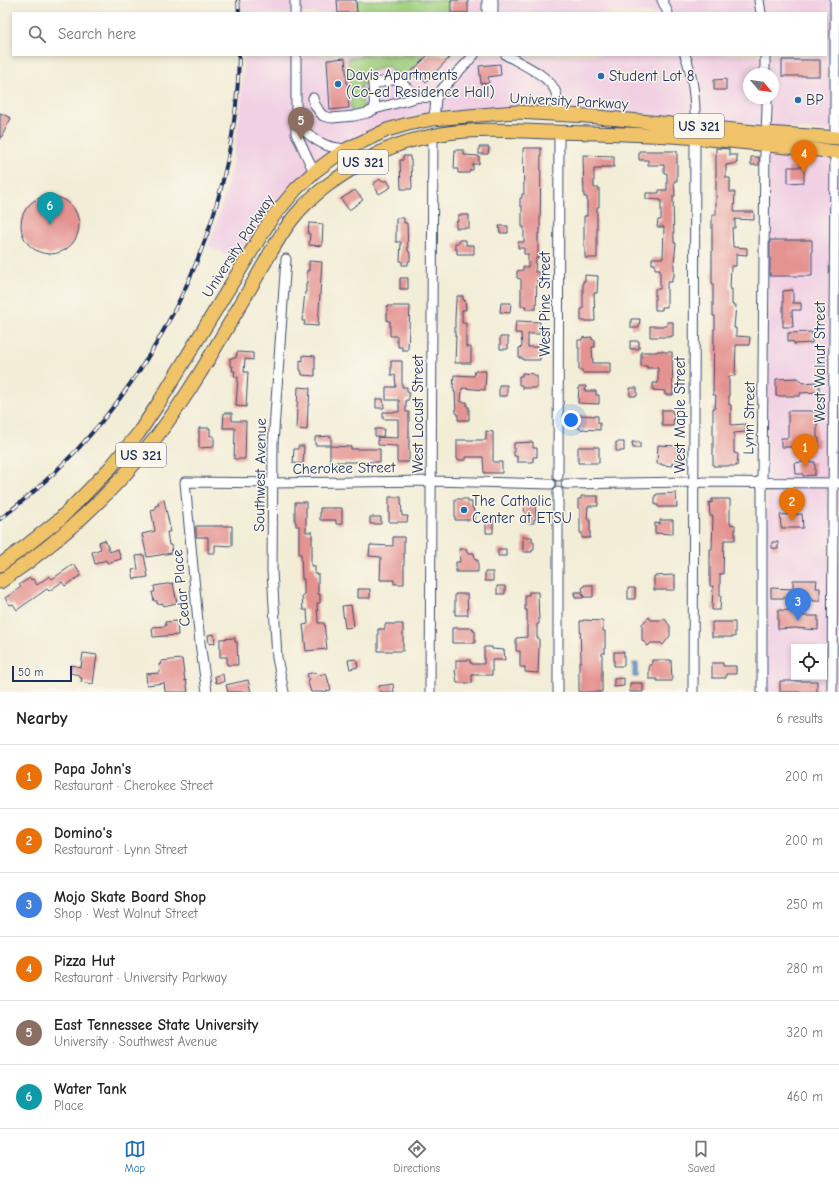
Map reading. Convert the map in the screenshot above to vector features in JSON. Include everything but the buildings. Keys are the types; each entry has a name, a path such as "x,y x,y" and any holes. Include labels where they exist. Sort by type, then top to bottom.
{"highway":[{"name":"University Parkway","path":"0,565 60,519 110,468 138,434 160,401 271,220 296,189 314,172 347,150 388,130 408,124 433,119 516,112 587,116 695,132 765,139 837,152"},
{"path":"558,115 559,132"},
{"path":"433,119 433,135"},
{"name":"University Parkway","path":"0,582 55,541 90,510 157,436 209,358 287,226 306,204 326,186 391,147 433,135 450,132 695,132"},
{"name":"University Parkway","path":"765,139 837,138"},
{"path":"314,172 326,186"},
{"path":"192,348 209,358"}],"street":[{"path":"295,0 295,12"},
{"path":"487,0 487,12"},
{"path":"493,0 493,12"},
{"path":"662,0 668,12"},
{"path":"759,0 761,12"},
{"path":"835,0 837,138"},
{"path":"296,56 296,133 314,172"},
{"path":"433,119 436,98 443,88 473,56"},
{"path":"508,56 542,76 550,83 557,94 558,115"},
{"name":"West Maple Street","path":"685,56 692,83 696,115 693,692"},
{"path":"765,56 765,68"},
{"path":"376,109 373,84 396,79 419,97"},
{"path":"313,98 316,107 323,116 332,118 367,113 419,97 436,98"},
{"name":"Lynn Street","path":"762,692 762,483 765,139 767,104"},
{"path":"296,122 312,138 320,143 347,150"},
{"name":"West Pine Street","path":"558,476 559,132"},
{"name":"West Locust Street","path":"430,692 433,135"},
{"name":"West Walnut Street","path":"832,692 836,483 837,152"},
{"name":"Southwest Avenue","path":"284,692 277,658 272,571 272,483 286,258"},
{"path":"558,492 552,488 551,484 554,478 558,476 561,477 565,480 566,484"},
{"name":"Cherokee Street","path":"185,482 272,483 432,481 551,484"},
{"name":"Cedar Place","path":"185,482 201,649 207,692"},
{"path":"566,484 686,482 694,484 702,482 836,483"},
{"path":"558,492 563,490 566,484"},
{"path":"558,492 558,692"}],"shaded area":[{"path":"238,0 839,0 839,131 666,118 461,111 450,111 407,119 307,179 243,265 209,246 233,161 240,112 244,56 827,56 827,12 240,12"},
{"path":"768,154 818,159 823,161 824,157 839,160 839,692 766,692"}],"green space":[{"path":"357,0 448,0 448,12 358,12"},
{"path":"424,56 403,78 392,72 389,66 368,72 369,82 361,85 363,105 370,105 362,110 351,112 348,58"}],"water":[{"path":"633,663 638,663 638,677 633,677"}],"railway":[{"path":"238,0 239,12"},
{"path":"0,519 51,475 98,426 138,372 172,314 200,253 221,189 234,123 239,56"}],"place":[{"name":"Student Lot 8","path":"601,76"},
{"name":"Davis Apartments (Co-ed Residence Hall)","path":"338,84"},
{"name":"BP","path":"798,100"},
{"name":"East Tennessee State University","path":"301,140"},
{"name":"Pizza Hut","path":"804,173"},
{"name":"Water Tank","path":"50,225"},
{"name":"Papa John's","path":"805,467"},
{"name":"The Catholic Center at ETSU","path":"464,510"},
{"name":"Domino's","path":"792,521"},
{"name":"Mojo Skate Board Shop","path":"798,621"}]}
